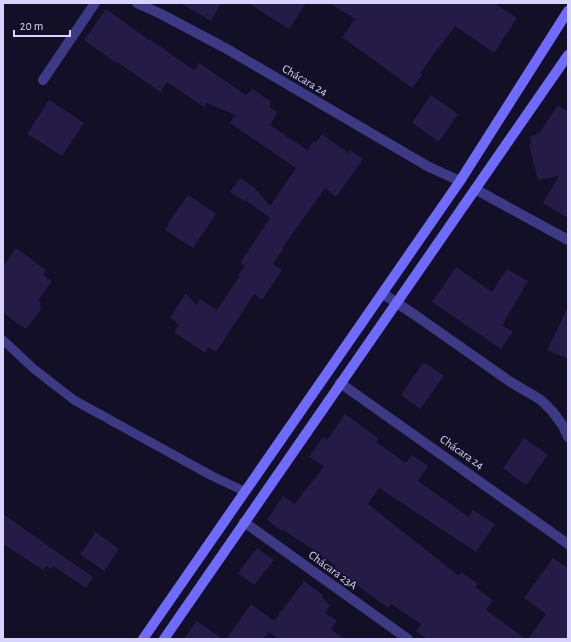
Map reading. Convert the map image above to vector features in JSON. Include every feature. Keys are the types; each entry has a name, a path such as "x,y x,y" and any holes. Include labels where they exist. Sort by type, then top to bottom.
{"street":[{"path":"43,80 95,3"},
{"name":"Chácara 24","path":"137,3 227,49 429,167 460,181"},
{"path":"143,639 460,181 568,11"},
{"path":"164,639 568,55"},
{"path":"475,189 568,240"},
{"path":"382,293 509,381 541,400 553,412 563,426 568,438"},
{"name":"Chácara 24","path":"340,383 568,544"},
{"name":"Chácara 23A","path":"244,522 408,639"}],"lane":[{"path":"3,340 34,369 74,400 205,472 244,491"}],"building":[{"path":"180,3 221,3 211,21"},
{"path":"248,3 306,3 289,29"},
{"path":"329,3 494,3 517,18 494,53 455,26 420,73 422,75 412,88 342,37 355,19"},
{"path":"106,9 194,70 199,63 246,95 253,89 271,102 269,107 278,112 270,125 307,150 322,134 348,153 350,150 363,159 336,197 325,188 283,247 284,248 273,264 282,270 262,300 254,294 216,352 208,347 205,353 174,332 179,325 170,318 186,293 196,305 200,299 217,310 245,266 240,263 270,218 245,200 244,201 230,192 240,178 254,187 270,206 296,168 230,123 235,115 207,103 204,107 167,82 160,92 84,40"},
{"path":"431,95 458,114 439,142 412,123"},
{"path":"49,100 84,123 62,156 27,134"},
{"path":"558,105 568,112 568,218 543,203 559,176 538,180 529,145 531,143 530,136 536,135 540,132"},
{"path":"188,195 216,214 193,248 165,230 169,224 168,223"},
{"path":"16,248 46,270 43,275 52,281 38,300 41,303 39,306 42,308 26,329 3,313 3,266"},
{"path":"456,267 492,292 507,269 528,281 502,326 513,331 501,349 432,302"},
{"path":"568,307 568,359 547,350"},
{"path":"424,362 444,376 420,409 401,395"},
{"path":"345,414 378,438 376,442 406,463 412,455 428,466 418,481 469,517 473,510 495,524 476,552 379,488 368,504 459,576 461,572 478,584 475,587 493,600 486,610 526,639 427,639 416,631 421,624 391,604 388,608 334,568 336,566 314,550 283,530 282,531 267,520 283,496 295,504 324,466 309,457 323,437 327,440"},
{"path":"524,438 548,455 526,485 503,468"},
{"path":"3,514 93,577 86,588 53,566 51,569 46,566 43,570 3,544"},
{"path":"96,532 119,549 104,571 80,554"},
{"path":"257,548 274,560 254,585 238,573"},
{"path":"553,558 568,568 568,639 528,639 546,614 524,598"},
{"path":"304,581 323,595 322,597 330,606 325,613 337,621 331,629 344,639 278,639 269,632 264,639 226,639 251,604 274,621"},
{"path":"197,621 223,639 184,639"}]}
